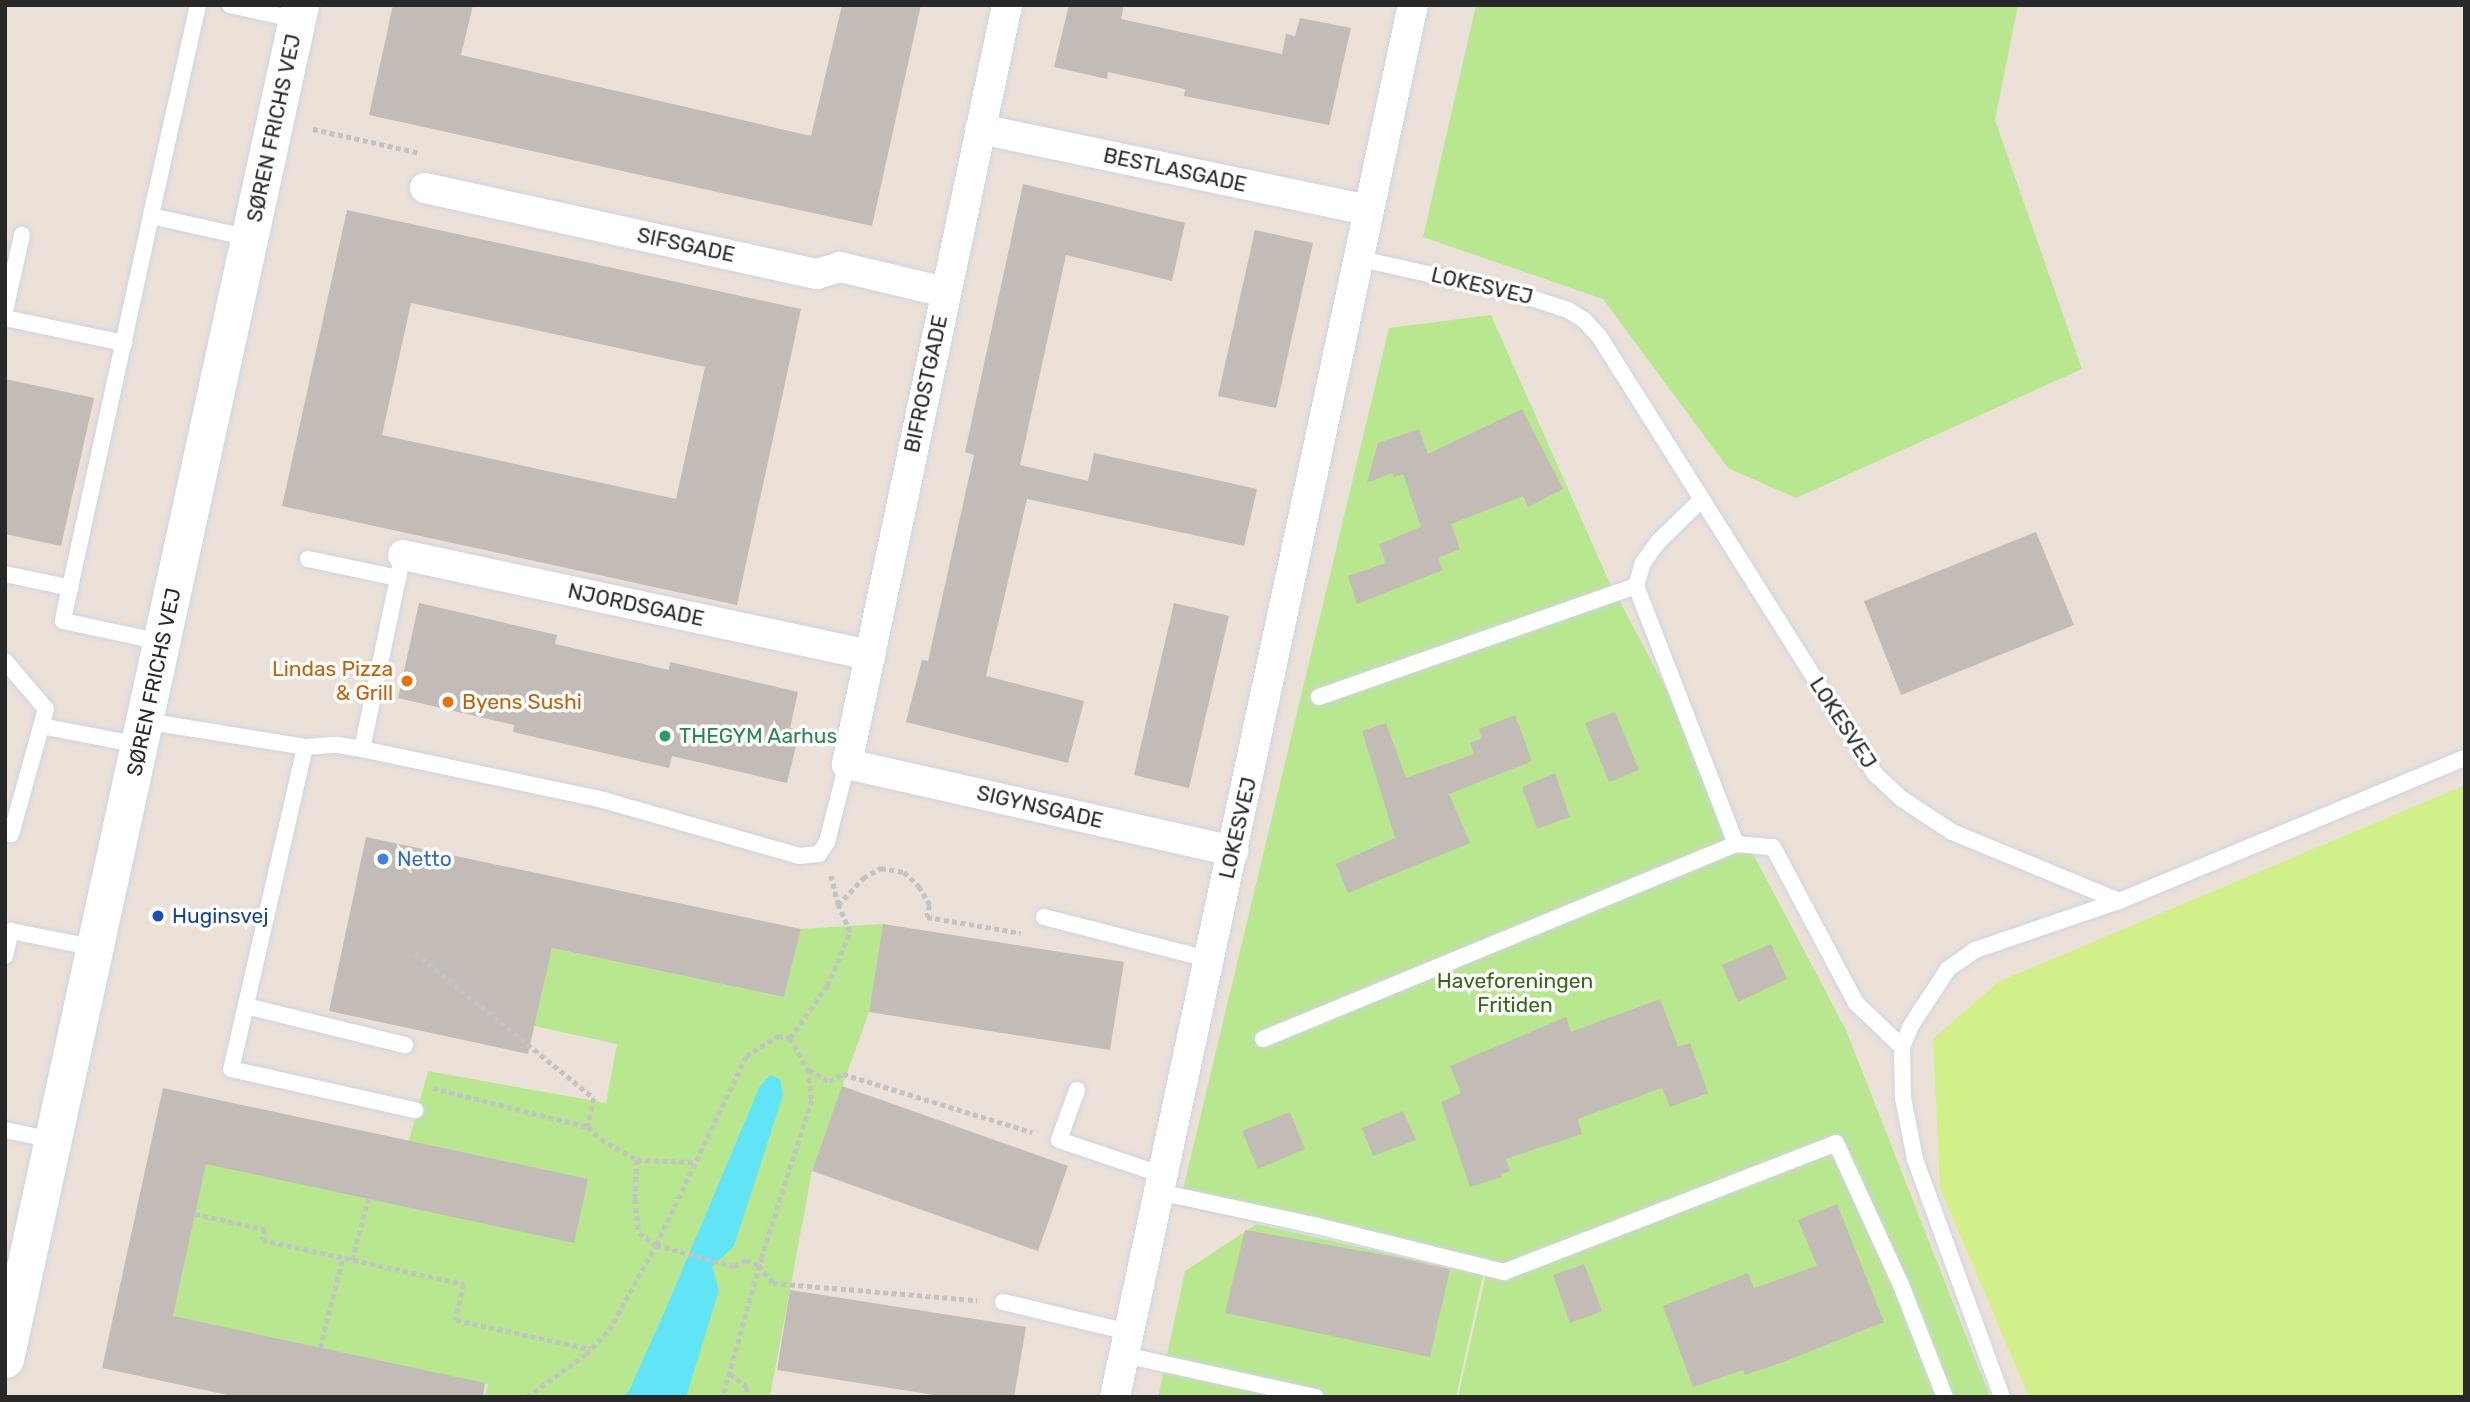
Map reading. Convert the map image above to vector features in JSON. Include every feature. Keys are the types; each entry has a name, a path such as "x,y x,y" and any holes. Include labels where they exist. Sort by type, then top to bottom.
{"street":[{"name":"BIFROSTGADE","path":"847,764 1007,5"},
{"name":"LOKESVEJ","path":"1115,1397 1361,259 1413,5"},
{"name":"SØREN FRICHS VEJ","path":"5,1359 16,1256 53,1140 299,12"},
{"name":"BESTLASGADE","path":"980,129 1369,210"},
{"name":"SIFSGADE","path":"425,188 817,274 840,267 945,292"},
{"name":"NJORDSGADE","path":"401,566 870,655"},
{"name":"SIGYNSGADE","path":"847,764 1233,851"}],"lane":[{"path":"162,642 64,621 198,5"},
{"path":"230,5 299,12"},
{"path":"151,216 250,238"},
{"path":"5,311 22,234"},
{"name":"LOKESVEJ","path":"1361,259 1522,295 1568,310 1584,320 1598,336 1853,742 1884,782 1934,822 1963,838 2119,901"},
{"path":"5,318 124,343"},
{"path":"1701,500 1658,542 1643,563 1636,586 1735,845"},
{"path":"308,559 401,566 362,749"},
{"path":"5,574 71,588"},
{"path":"1319,697 1636,586"},
{"path":"5,661 46,709 11,834"},
{"path":"41,726 305,747 337,745 362,749 603,800 769,850 799,856 819,854 827,842 847,764"},
{"path":"305,747 231,1069 415,1110"},
{"path":"2002,1397 1915,1159 1903,1098 1902,1047 1912,1024 1948,969 1975,950 2119,901 2465,758"},
{"path":"1263,1039 1735,845 1773,846 1856,1003 1902,1047"},
{"path":"1044,917 1208,959"},
{"path":"5,956 11,931 96,948"},
{"path":"246,1006 405,1045"},
{"path":"1077,1090 1059,1140 1161,1184 1312,1225 1504,1272 1836,1143 1901,1285 1945,1397"},
{"path":"5,1130 53,1140"},
{"path":"1003,1303 1126,1343 1315,1397"}],"path":[{"path":"275,120 433,156 425,188"},
{"path":"790,1038 827,986 850,932 838,905 829,868 819,854"},
{"path":"838,905 863,877 881,868 904,872 919,886 930,905 928,917 1023,934 1044,917"},
{"path":"415,953 594,1098 587,1127"},
{"path":"527,1397 591,1349 609,1330 656,1245 746,1056 778,1036 790,1038"},
{"path":"723,1397 759,1265 812,1100 808,1069 790,1038"},
{"path":"808,1069 829,1081 842,1074 1059,1140"},
{"path":"425,1086 587,1127 601,1139 637,1160 693,1163"},
{"path":"637,1160 635,1199 639,1233 656,1245 734,1266 746,1260 759,1265 773,1283 1003,1303"},
{"path":"352,1259 368,1199"},
{"path":"195,1214 265,1229 262,1240 464,1284 456,1320 591,1349"},
{"path":"320,1348 342,1257"},
{"path":"730,1374 747,1387 747,1397"}],"green space":[{"path":"1476,5 2018,5 1995,120 2082,369 1796,498 1728,468 1603,299 1423,237"},
{"name":"Haveforeningen Fritiden","path":"1491,315 1607,577 1846,1030 1990,1397 1458,1397 1487,1270 1179,1206 1389,328"},
{"path":"2465,785 2465,1397 2029,1397 1940,1188 1933,1039 1998,982"},
{"path":"883,924 869,1012 812,1171 770,1397 485,1397 488,1384 190,1320 172,1321 207,1159 587,1179 409,1141 428,1071 606,1103 617,1044 534,1026 552,948 784,997 801,929"},
{"path":"1257,1224 1483,1275 1456,1397 1158,1397 1185,1271"}],"water":[{"path":"770,1075 780,1079 783,1095 734,1246 712,1267 719,1290 686,1397 622,1397 629,1391 667,1306 760,1086"}],"building":[{"path":"393,5 473,5 461,55 811,136 842,5 921,5 872,226 369,115"},
{"path":"1069,5 1124,5 1121,19 1282,54 1286,34 1295,36 1300,18 1351,28 1329,125 1184,96 1185,89 1108,72 1107,79 1054,67"},
{"path":"1023,184 1185,223 1172,281 1066,255 1020,465 1088,481 1094,453 1257,489 1244,546 1027,499 986,676 1084,701 1068,763 906,722 922,660 928,661 974,455 965,452"},
{"path":"347,210 801,309 737,605 282,506","holes":["411,303 705,367 676,499 382,435"]},
{"path":"1255,230 1313,243 1276,408 1218,396"},
{"path":"5,379 94,398 61,546 5,534"},
{"path":"1522,409 1563,489 1528,507 1523,496 1451,524 1460,549 1438,558 1443,570 1357,604 1348,576 1386,563 1379,544 1421,527 1403,474 1394,477 1392,473 1367,483 1378,443 1419,429 1428,454"},
{"path":"2036,532 2074,625 1901,695 1864,601"},
{"path":"419,603 557,635 555,644 669,670 670,662 798,692 790,728 800,730 787,783 672,756 669,768 513,732 514,725 398,698"},
{"path":"1174,603 1229,616 1189,788 1134,775"},
{"path":"1615,712 1639,770 1609,782 1585,723"},
{"path":"1515,715 1532,761 1449,794 1470,843 1348,893 1336,864 1395,838 1362,731 1386,723 1406,778 1474,754 1470,743 1482,738 1479,729"},
{"path":"1555,773 1570,817 1537,829 1522,787"},
{"path":"366,837 801,929 784,997 552,948 528,1054 329,1011"},
{"path":"883,924 1124,962 1110,1050 869,1012"},
{"path":"1771,944 1787,979 1738,1002 1722,965"},
{"path":"1660,999 1678,1047 1690,1043 1708,1093 1670,1107 1662,1088 1578,1119 1582,1134 1506,1159 1510,1171 1501,1174 1502,1177 1470,1187 1441,1102 1461,1093 1450,1066 1566,1017 1571,1032"},
{"path":"842,1086 1068,1166 1038,1251 812,1171"},
{"path":"163,1088 588,1179 574,1243 206,1164 173,1316 485,1383 483,1397 237,1397 102,1368"},
{"path":"1403,1111 1416,1140 1373,1156 1362,1128"},
{"path":"1290,1112 1305,1149 1258,1169 1242,1131"},
{"path":"1837,1204 1884,1322 1781,1363 1745,1375 1743,1370 1693,1387 1663,1306 1748,1273 1754,1288 1817,1266 1798,1220"},
{"path":"1245,1230 1450,1269 1430,1357 1225,1313"},
{"path":"1584,1264 1602,1311 1570,1323 1553,1275"},
{"path":"790,1290 1026,1327 1014,1397 947,1397 777,1370"}],"place":[{"name":"Lindas Pizza & Grill","path":"407,681"},
{"name":"Byens Sushi","path":"448,702"},
{"name":"THEGYM Aarhus","path":"665,736"},
{"name":"Netto","path":"383,859"},
{"name":"Huginsvej","path":"158,916"}]}
